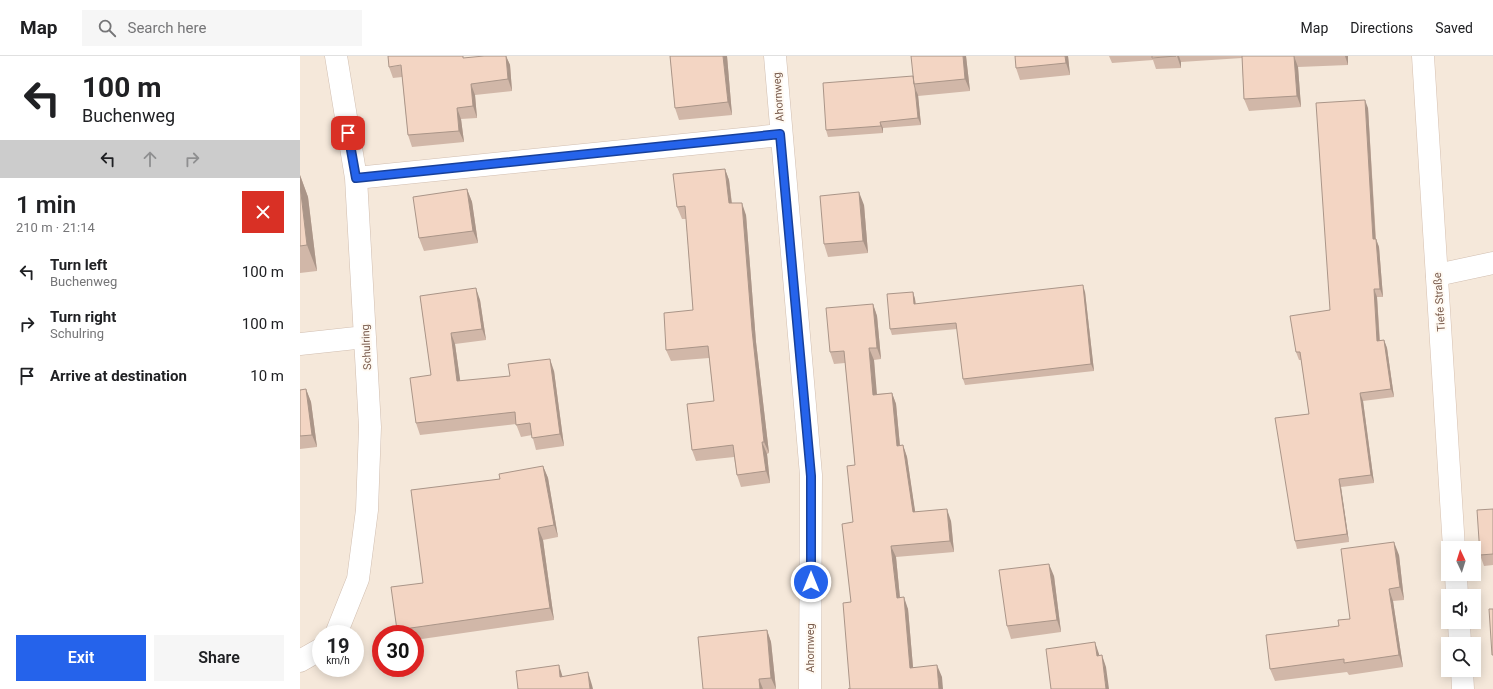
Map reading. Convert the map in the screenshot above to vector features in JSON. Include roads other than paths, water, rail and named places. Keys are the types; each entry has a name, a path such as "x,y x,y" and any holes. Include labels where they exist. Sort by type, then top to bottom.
{"street":[{"name":"Schulring","path":"336,56 356,178 370,427 367,510 358,579 340,625"},
{"name":"Ahornweg","path":"775,56 780,134 811,476 810,689"},
{"name":"Tiefe Straße","path":"1423,56 1454,541"},
{"path":"356,178 780,134"},
{"path":"1437,275 1493,263"},
{"path":"300,344 365,337"},
{"path":"300,661 312,654"},
{"path":"1462,677 1463,689"}]}
